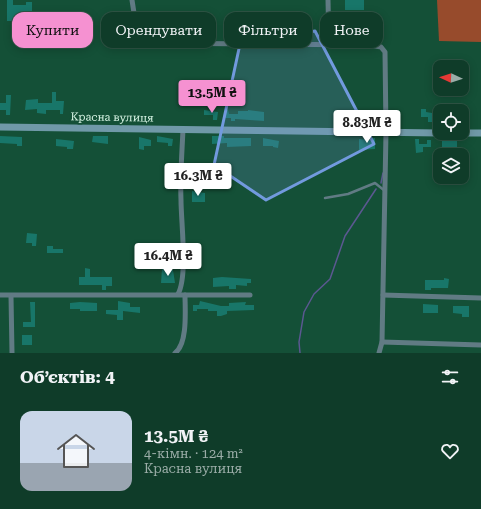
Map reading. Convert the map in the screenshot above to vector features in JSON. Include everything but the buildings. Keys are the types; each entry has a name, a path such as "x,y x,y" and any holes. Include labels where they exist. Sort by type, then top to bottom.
{"street":[{"path":"132,0 138,39 144,43 320,45"},
{"path":"328,0 328,12"},
{"path":"379,353 382,342 386,132 385,52 382,48"},
{"name":"Красна вулиця","path":"0,127 433,133"},
{"path":"178,294 182,288 183,273 181,199 182,129"},
{"path":"469,133 481,133"},
{"path":"0,295 250,295"},
{"path":"175,353 181,345 184,336 185,295"},
{"path":"383,295 481,298"},
{"path":"11,296 12,353"},
{"path":"382,342 481,345"}],"lane":[{"path":"325,198 348,194 375,183 385,192"}],"highlighted area":[{"path":"315,31 374,144 266,200 214,165 240,44"}],"shaded area":[{"path":"437,0 481,0 481,42 439,41"}],"waterway":[{"path":"381,183 383,173"},
{"path":"300,353 299,342 304,312 314,294 330,279 345,236 376,189"}]}
